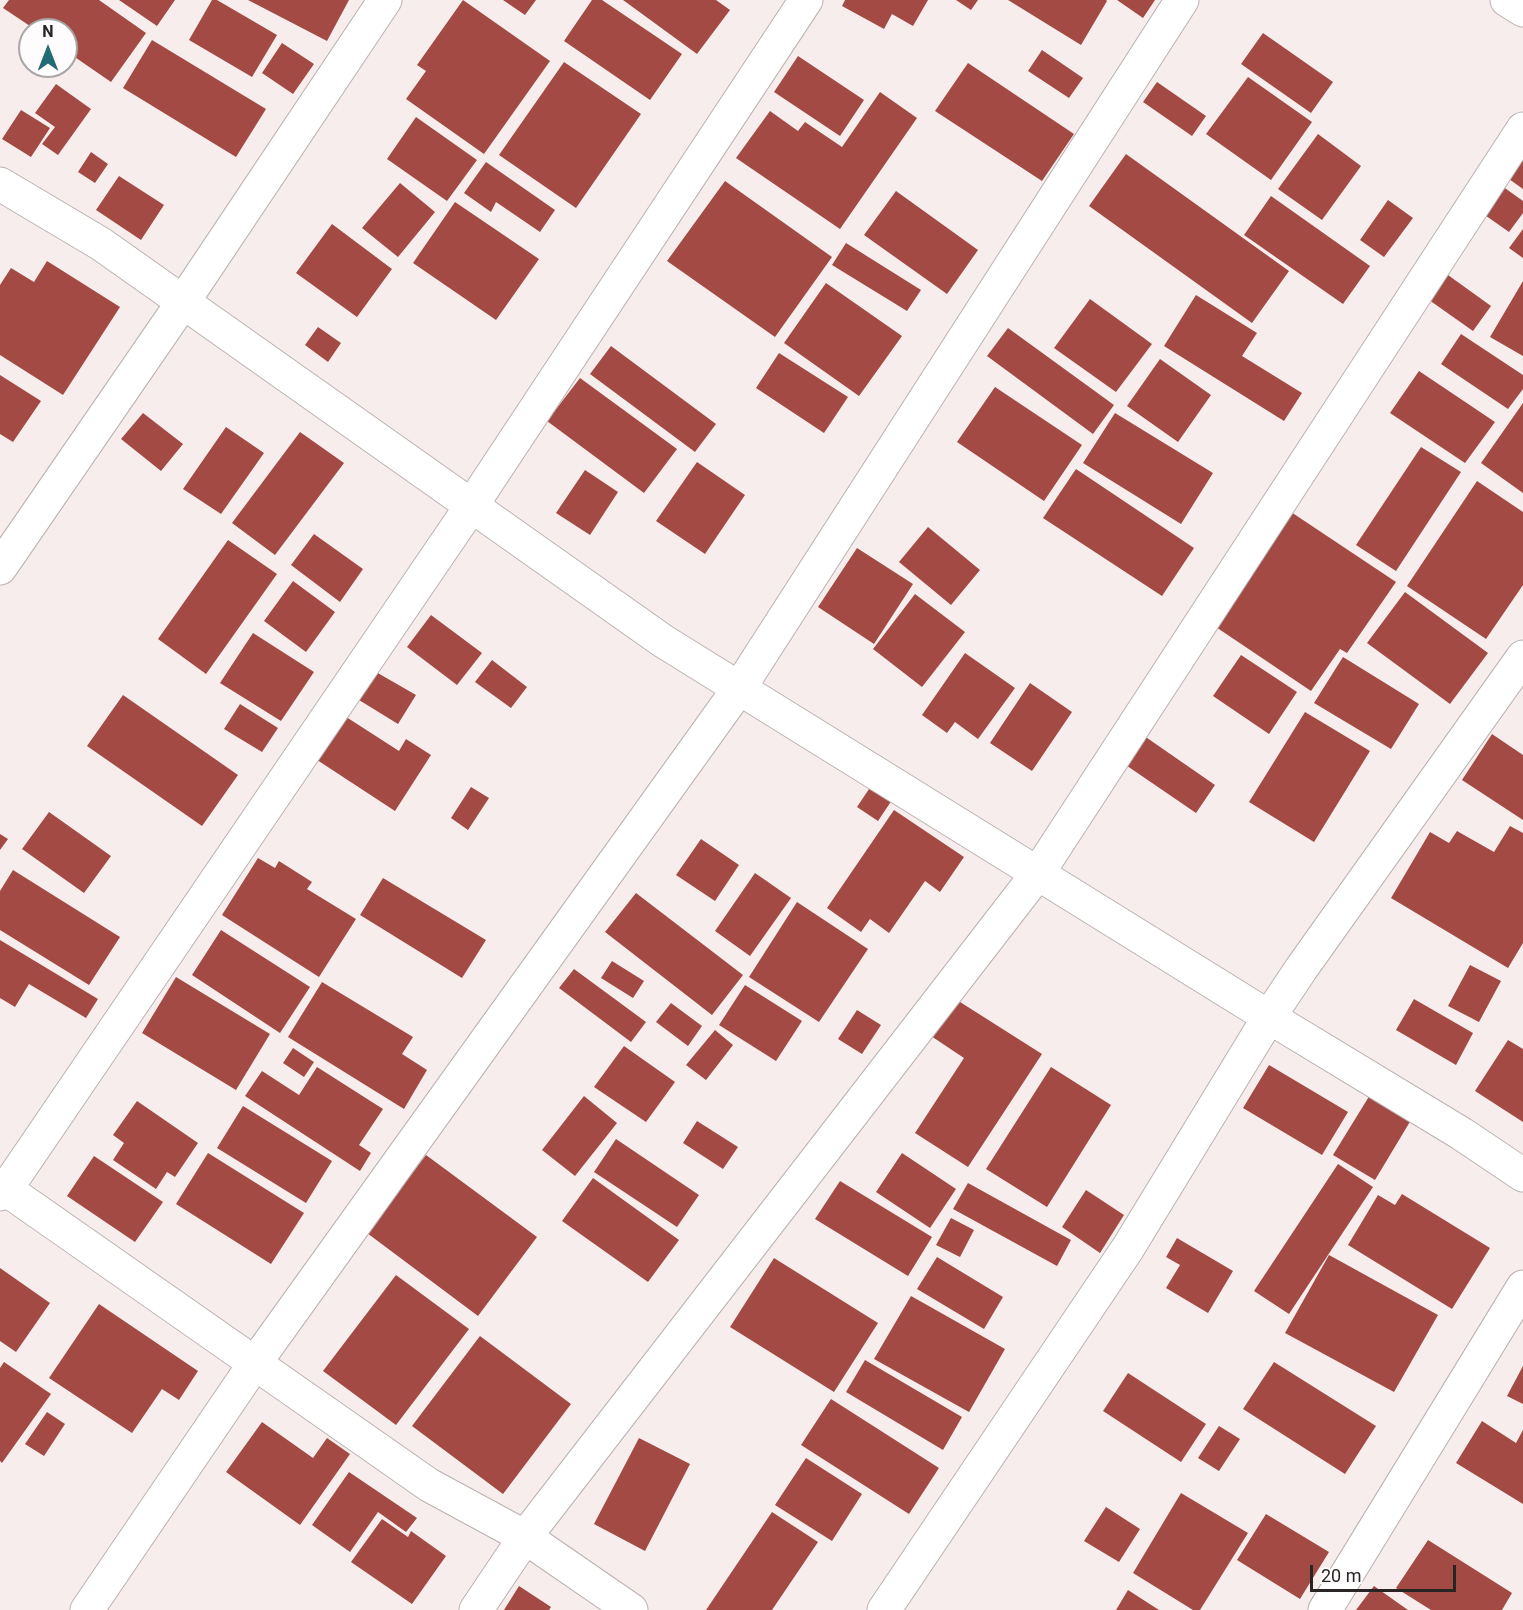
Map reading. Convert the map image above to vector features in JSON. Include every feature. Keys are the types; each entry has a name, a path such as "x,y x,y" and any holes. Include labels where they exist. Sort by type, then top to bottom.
{"street":[{"path":"0,568 183,302 385,0"},
{"path":"631,1610 525,1537 429,1485 2,1190 472,505 806,0"},
{"path":"87,1610 255,1363 740,687 1182,0"},
{"path":"1507,0 1523,10"},
{"path":"476,1610 525,1537 1038,873 1523,129"},
{"path":"0,184 101,244 663,640 1269,1017 1462,1134 1523,1175"},
{"path":"884,1610 1128,1248 1269,1017 1523,657"},
{"path":"1325,1610 1523,1287"}],"building":[{"path":"9,0 99,0 146,33 111,82 78,59 78,18 18,18 3,8"},
{"path":"119,0 175,0 157,26"},
{"path":"212,0 217,0 277,35 252,77 189,40"},
{"path":"248,0 349,0 327,41"},
{"path":"463,0 550,61 484,154 406,99 426,71 417,65"},
{"path":"503,0 536,0 525,15"},
{"path":"592,0 602,0 682,54 650,100 564,41"},
{"path":"623,0 716,0 730,10 697,54"},
{"path":"845,0 928,0 913,26 892,14 884,29 842,6"},
{"path":"956,0 978,0 971,10"},
{"path":"1008,0 1106,0 1107,1 1081,45"},
{"path":"1117,0 1155,0 1143,18"},
{"path":"1263,33 1333,82 1311,113 1241,64"},
{"path":"152,40 266,109 236,157 123,88"},
{"path":"282,43 314,64 293,94 262,73"},
{"path":"1042,50 1083,78 1069,98 1028,71"},
{"path":"798,56 864,100 840,136 774,92"},
{"path":"564,62 641,114 576,208 499,155"},
{"path":"968,63 1074,134 1042,181 935,111"},
{"path":"1248,77 1312,122 1271,180 1206,134"},
{"path":"1157,82 1206,116 1192,136 1143,102"},
{"path":"56,84 91,109 58,155 42,144 55,127 35,113"},
{"path":"880,92 917,118 840,229 736,158 770,111 798,131 805,122 842,147"},
{"path":"21,110 50,128 31,157 2,139"},
{"path":"416,117 477,160 447,201 387,159"},
{"path":"1318,134 1361,166 1322,220 1278,189"},
{"path":"91,152 108,164 95,183 78,172"},
{"path":"1126,154 1289,271 1252,323 1089,206"},
{"path":"1523,160 1523,189 1509,179"},
{"path":"486,162 555,210 540,232 496,202 491,212 464,193"},
{"path":"119,176 164,205 141,240 96,210"},
{"path":"725,181 832,257 775,337 667,261"},
{"path":"400,183 435,212 398,257 362,228"},
{"path":"1502,186 1523,201 1523,213 1509,232 1482,213"},
{"path":"896,191 978,250 947,294 864,235"},
{"path":"1271,196 1370,266 1343,304 1244,235"},
{"path":"1388,200 1413,218 1384,257 1360,240"},
{"path":"455,202 539,259 496,320 413,263"},
{"path":"332,224 392,269 357,317 296,273"},
{"path":"1523,229 1523,258 1509,248"},
{"path":"846,243 921,290 907,311 832,265"},
{"path":"47,261 120,307 63,395 0,355 0,285 11,268 34,282"},
{"path":"1441,270 1491,306 1473,331 1422,295"},
{"path":"1523,281 1523,356 1490,337"},
{"path":"826,283 902,336 859,396 784,343"},
{"path":"1196,295 1257,333 1242,356 1302,393 1284,421 1164,346"},
{"path":"1090,299 1152,344 1116,392 1054,348"},
{"path":"318,327 341,343 328,362 305,345"},
{"path":"1008,328 1114,405 1093,434 987,356"},
{"path":"1461,334 1523,375 1523,389 1508,409 1441,364"},
{"path":"611,346 716,424 695,452 590,374"},
{"path":"779,353 848,397 824,433 756,388"},
{"path":"1160,359 1211,395 1178,442 1127,406"},
{"path":"1419,371 1495,422 1465,463 1390,413"},
{"path":"0,375 41,401 13,442 0,434"},
{"path":"580,378 677,449 644,493 547,421"},
{"path":"995,387 1082,445 1044,501 957,442"},
{"path":"1523,403 1523,493 1481,463"},
{"path":"143,413 183,444 161,471 121,439"},
{"path":"1115,413 1213,473 1181,524 1083,463"},
{"path":"226,427 264,453 221,514 183,489"},
{"path":"300,432 344,463 275,555 232,523"},
{"path":"1421,447 1461,472 1396,571 1356,545"},
{"path":"697,462 745,495 705,554 656,521"},
{"path":"1076,469 1194,548 1162,596 1043,518"},
{"path":"585,470 618,492 590,535 556,513"},
{"path":"1477,481 1523,512 1523,585 1486,639 1407,586"},
{"path":"1285,508 1396,582 1347,653 1340,649 1311,691 1207,621"},
{"path":"928,527 980,570 951,605 899,562"},
{"path":"314,534 363,569 340,602 291,565"},
{"path":"228,540 277,574 206,674 158,639"},
{"path":"857,548 913,584 874,644 818,607"},
{"path":"293,581 335,612 306,652 264,621"},
{"path":"1405,592 1488,653 1450,704 1367,643"},
{"path":"915,594 965,632 922,687 873,649"},
{"path":"431,615 482,653 457,685 407,647"},
{"path":"253,633 314,672 281,721 220,683"},
{"path":"965,653 1015,688 978,739 955,722 947,733 922,715"},
{"path":"1241,655 1297,692 1269,734 1213,696"},
{"path":"1343,657 1419,704 1391,749 1314,703"},
{"path":"492,660 527,687 511,708 475,682"},
{"path":"376,672 416,695 398,724 359,700"},
{"path":"1030,683 1072,712 1032,771 990,743"},
{"path":"123,695 238,775 202,826 87,746"},
{"path":"240,704 278,728 262,752 224,729"},
{"path":"1305,712 1370,751 1314,842 1249,802"},
{"path":"340,713 399,751 406,739 431,755 395,811 311,756"},
{"path":"1137,731 1215,785 1196,813 1117,759"},
{"path":"1492,734 1523,755 1523,820 1462,780"},
{"path":"871,786 892,800 878,821 857,807"},
{"path":"471,787 489,798 468,830 451,818"},
{"path":"894,810 964,857 940,892 925,881 889,933 870,919 861,932 827,908"},
{"path":"49,812 111,856 84,893 22,849"},
{"path":"1510,826 1523,833 1523,943 1508,968 1391,898 1430,832 1449,843 1457,831 1494,852"},
{"path":"0,834 8,839 0,850"},
{"path":"701,839 739,865 715,901 676,875"},
{"path":"258,858 275,868 279,861 312,882 307,889 356,919 319,977 222,915"},
{"path":"13,870 120,937 89,985 0,930 0,891"},
{"path":"755,873 791,898 750,956 715,931"},
{"path":"383,878 486,940 462,978 360,915"},
{"path":"636,893 743,975 712,1015 605,932"},
{"path":"797,902 868,949 819,1022 749,977"},
{"path":"221,930 310,987 280,1033 192,975"},
{"path":"0,940 98,999 86,1018 29,984 15,1007 0,998"},
{"path":"612,961 644,981 633,998 601,978"},
{"path":"1470,965 1501,981 1479,1022 1448,1006"},
{"path":"574,969 646,1022 631,1042 559,988"},
{"path":"176,977 270,1034 236,1090 142,1033"},
{"path":"322,982 413,1037 402,1054 427,1070 404,1109 288,1037"},
{"path":"745,985 802,1021 776,1061 719,1025"},
{"path":"949,995 1042,1054 968,1167 915,1133 964,1058 925,1032"},
{"path":"1414,999 1473,1033 1456,1065 1396,1030"},
{"path":"671,1003 702,1026 688,1046 656,1022"},
{"path":"857,1010 881,1025 862,1054 838,1039"},
{"path":"715,1030 733,1045 706,1080 686,1065"},
{"path":"1508,1040 1523,1049 1523,1122 1475,1091"},
{"path":"624,1046 675,1082 646,1122 594,1087"},
{"path":"293,1048 314,1062 304,1077 283,1063"},
{"path":"1269,1065 1348,1112 1322,1155 1243,1108"},
{"path":"317,1067 383,1109 359,1145 371,1153 360,1171 245,1096 262,1071 299,1095"},
{"path":"1051,1067 1111,1105 1047,1207 986,1169"},
{"path":"1373,1090 1414,1115 1375,1180 1333,1155"},
{"path":"584,1096 617,1123 575,1176 542,1150"},
{"path":"137,1101 198,1143 175,1177 167,1172 156,1189 113,1160 124,1143 113,1135"},
{"path":"243,1106 332,1161 306,1203 217,1148"},
{"path":"697,1121 738,1147 723,1169 683,1143"},
{"path":"616,1139 699,1195 677,1227 594,1172"},
{"path":"208,1153 304,1213 271,1264 176,1204"},
{"path":"902,1153 956,1189 930,1228 876,1192"},
{"path":"426,1155 537,1237 478,1316 367,1233"},
{"path":"94,1156 163,1202 135,1242 67,1196"},
{"path":"1338,1164 1373,1187 1289,1314 1254,1291"},
{"path":"593,1178 679,1240 648,1282 562,1221"},
{"path":"840,1181 932,1237 908,1276 815,1219"},
{"path":"968,1183 1071,1240 1057,1266 953,1209"},
{"path":"1086,1190 1124,1215 1100,1253 1062,1227"},
{"path":"1402,1194 1490,1248 1452,1309 1348,1245 1378,1195 1395,1205"},
{"path":"951,1218 974,1230 960,1257 936,1245"},
{"path":"1177,1238 1233,1271 1208,1313 1166,1288 1180,1265 1166,1257"},
{"path":"1329,1255 1438,1315 1394,1392 1285,1333"},
{"path":"937,1257 1003,1297 984,1329 917,1289"},
{"path":"774,1258 878,1323 834,1392 730,1327"},
{"path":"0,1268 50,1303 16,1352 0,1341"},
{"path":"396,1275 469,1329 396,1425 323,1371"},
{"path":"911,1296 1005,1349 969,1412 874,1359"},
{"path":"99,1304 198,1371 179,1400 162,1389 132,1433 49,1378"},
{"path":"480,1336 571,1404 503,1494 412,1426"},
{"path":"865,1360 962,1417 943,1450 846,1392"},
{"path":"4,1362 51,1394 2,1463 0,1461 0,1368"},
{"path":"1274,1362 1376,1426 1345,1474 1243,1409"},
{"path":"1523,1366 1523,1404 1507,1396"},
{"path":"1128,1373 1206,1424 1181,1462 1103,1411"},
{"path":"831,1399 939,1468 909,1514 801,1445"},
{"path":"47,1412 65,1424 44,1456 25,1444"},
{"path":"1482,1421 1516,1443 1523,1430 1523,1504 1456,1463"},
{"path":"262,1422 313,1458 327,1438 350,1454 300,1525 226,1472"},
{"path":"1219,1426 1240,1439 1219,1471 1198,1458"},
{"path":"639,1438 690,1464 645,1551 594,1524"},
{"path":"806,1458 862,1494 832,1541 775,1505"},
{"path":"349,1472 417,1518 406,1532 378,1512 350,1552 312,1525"},
{"path":"1181,1493 1248,1533 1200,1610 1193,1610 1133,1573"},
{"path":"1106,1507 1140,1529 1119,1562 1084,1541"},
{"path":"772,1512 818,1542 772,1610 706,1610"},
{"path":"1266,1514 1329,1552 1300,1599 1237,1560"},
{"path":"382,1519 408,1537 411,1531 446,1556 412,1604 351,1562"},
{"path":"1428,1540 1512,1593 1502,1610 1431,1610 1396,1588"},
{"path":"519,1586 551,1607 549,1610 504,1610"},
{"path":"1374,1586 1408,1610 1356,1610"},
{"path":"1128,1590 1159,1610 1116,1610"}]}
